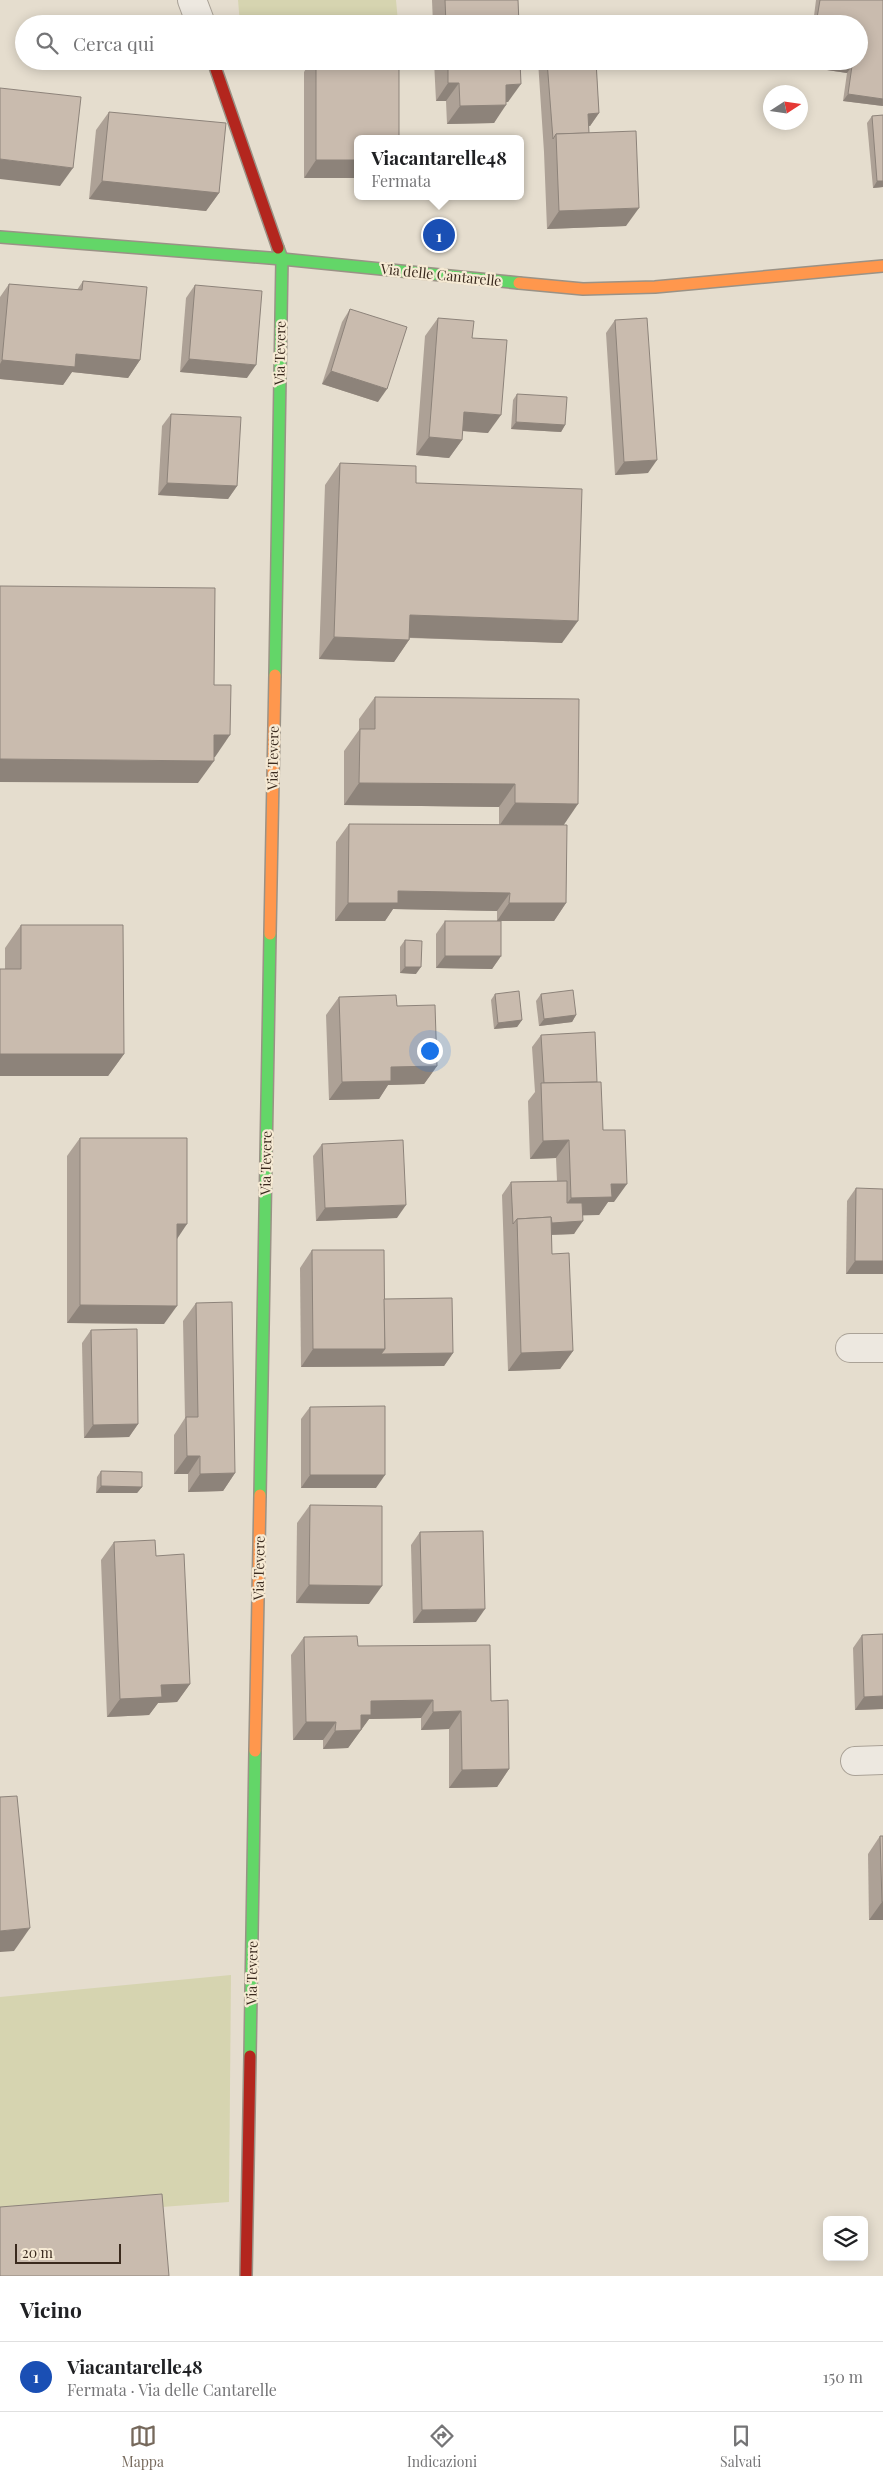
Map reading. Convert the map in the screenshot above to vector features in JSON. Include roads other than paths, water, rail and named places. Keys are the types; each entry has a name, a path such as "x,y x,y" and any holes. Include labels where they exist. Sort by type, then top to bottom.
{"street":[{"path":"192,0 198,15"},
{"name":"Via Tevere","path":"217,70 282,259 246,2276"},
{"name":"Via delle Cantarelle","path":"0,237 282,259 583,289 656,287 883,266"},
{"path":"850,1348 883,1348"},
{"path":"855,1760 883,1760"}],"place":[{"name":"Viacantarelle48","path":"439,235"}]}
